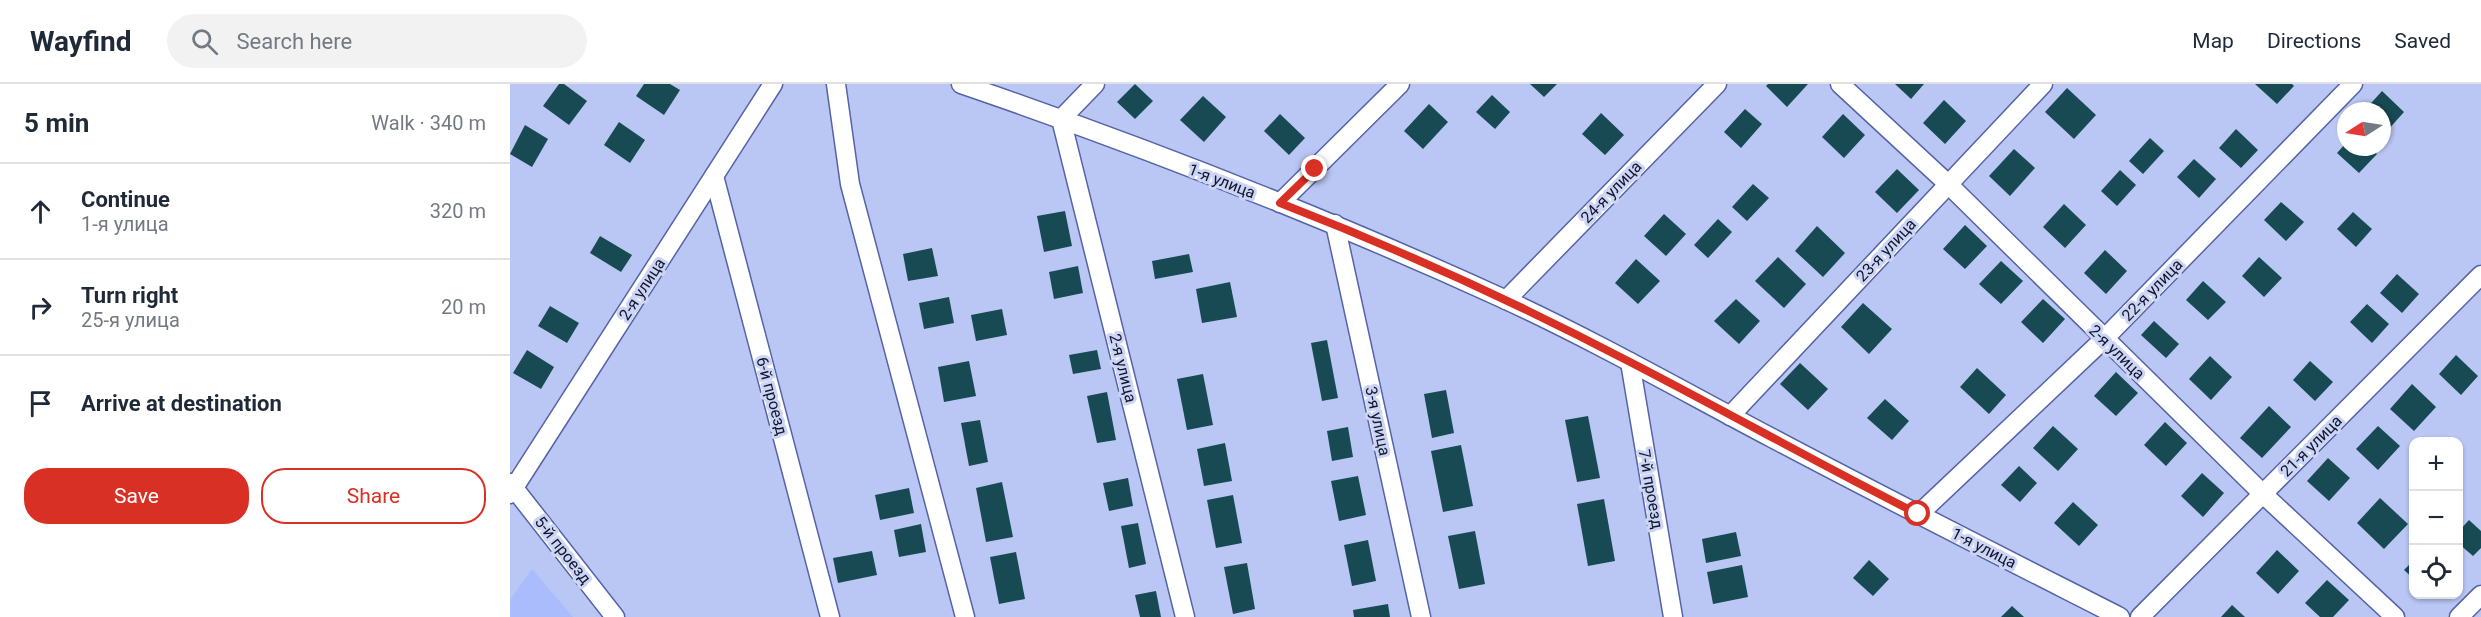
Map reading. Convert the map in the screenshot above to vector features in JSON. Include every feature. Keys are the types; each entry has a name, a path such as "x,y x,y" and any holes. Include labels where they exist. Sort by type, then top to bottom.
{"street":[{"name":"2-я улица","path":"511,488 773,84"},
{"path":"836,84 850,184 965,617"},
{"name":"1-я улица","path":"961,84 1062,118 1335,224 1506,300 2120,617"},
{"path":"1062,118 1095,84"},
{"path":"1280,203 1400,84"},
{"name":"24-я улица","path":"1506,300 1717,84"},
{"name":"2-я улица","path":"1840,84 1948,184 2263,494 2395,617"},
{"name":"23-я улица","path":"1730,416 2043,84"},
{"name":"22-я улица","path":"1918,514 2104,339 2353,84"},
{"name":"2-я улица","path":"1062,118 1185,617"},
{"name":"6-й проезд","path":"714,176 830,617"},
{"name":"3-я улица","path":"1335,224 1421,617"},
{"name":"21-я улица","path":"2140,617 2481,275"},
{"name":"7-й проезд","path":"1630,362 1673,617"},
{"name":"5-й проезд","path":"511,488 615,617"},
{"path":"2459,617 2481,595"}],"shaded area":[{"path":"532,569 573,617 510,617 510,600"}],"building":[{"path":"559,84 564,84 587,101 569,125 543,106"},
{"path":"644,84 670,84 680,90 664,115 636,96"},
{"path":"1135,84 1153,101 1135,119 1117,102"},
{"path":"1530,84 1557,84 1544,97"},
{"path":"1768,84 1808,84 1787,107 1766,86"},
{"path":"1895,84 1924,84 1911,99"},
{"path":"2255,84 2292,84 2294,86 2277,104"},
{"path":"2067,88 2096,115 2074,139 2045,112"},
{"path":"2382,91 2404,112 2391,127 2391,102 2372,102"},
{"path":"1492,95 1510,112 1495,129 1476,112"},
{"path":"1203,96 1226,117 1204,142 1180,120"},
{"path":"1944,100 1966,121 1945,144 1923,123"},
{"path":"1429,104 1448,122 1423,149 1404,131"},
{"path":"1745,109 1762,124 1741,148 1724,132"},
{"path":"1601,113 1624,135 1605,155 1582,134"},
{"path":"1280,114 1305,138 1289,155 1264,131"},
{"path":"1843,114 1865,135 1844,158 1822,137"},
{"path":"619,122 645,140 630,163 604,145"},
{"path":"525,125 548,139 532,167 510,154"},
{"path":"2236,129 2258,150 2241,168 2219,148"},
{"path":"2150,138 2164,151 2143,174 2129,161"},
{"path":"2014,149 2035,168 2010,196 1989,176"},
{"path":"2340,156 2375,156 2359,173"},
{"path":"2194,159 2216,179 2199,198 2177,177"},
{"path":"1897,169 1919,190 1897,213 1875,192"},
{"path":"2120,170 2136,185 2117,206 2101,191"},
{"path":"1753,184 1769,198 1747,221 1732,207"},
{"path":"2281,202 2304,222 2286,241 2264,220"},
{"path":"2064,204 2086,225 2065,248 2043,227"},
{"path":"1065,211 1072,246 1044,252 1037,216"},
{"path":"2353,212 2372,229 2356,247 2337,229"},
{"path":"1664,214 1686,234 1666,256 1644,236"},
{"path":"1718,219 1732,232 1708,258 1694,245"},
{"path":"1965,225 1987,246 1965,269 1943,249"},
{"path":"1817,226 1845,253 1823,277 1795,251"},
{"path":"600,236 632,255 621,272 590,253"},
{"path":"932,248 938,276 908,281 903,254"},
{"path":"2105,250 2127,271 2106,294 2084,273"},
{"path":"1189,254 1193,272 1155,279 1152,261"},
{"path":"1778,257 1806,284 1784,308 1755,281"},
{"path":"2259,257 2282,278 2264,297 2242,276"},
{"path":"1636,259 1660,281 1638,304 1615,283"},
{"path":"2001,261 2023,281 2001,304 1979,284"},
{"path":"1078,266 1083,293 1054,299 1049,272"},
{"path":"2397,274 2419,294 2402,313 2380,293"},
{"path":"2203,281 2226,302 2208,320 2186,300"},
{"path":"1230,282 1237,317 1202,323 1196,289"},
{"path":"949,297 954,323 924,329 919,303"},
{"path":"1736,299 1760,321 1739,344 1714,321"},
{"path":"2043,299 2065,319 2043,343 2021,322"},
{"path":"1863,303 1892,329 1869,354 1841,327"},
{"path":"2367,304 2389,324 2372,343 2350,322"},
{"path":"550,306 579,323 567,343 538,326"},
{"path":"1002,309 1007,335 976,341 971,315"},
{"path":"2154,321 2179,344 2166,358 2141,335"},
{"path":"1327,340 1338,398 1322,401 1311,343"},
{"path":"527,350 554,367 541,389 513,373"},
{"path":"1097,350 1101,369 1073,374 1069,355"},
{"path":"2456,355 2478,376 2461,395 2439,374"},
{"path":"2210,356 2232,377 2211,400 2189,379"},
{"path":"969,361 976,396 944,402 938,367"},
{"path":"2310,361 2333,382 2315,401 2293,380"},
{"path":"1800,363 1828,389 1808,410 1780,384"},
{"path":"1977,368 2006,395 1989,414 1960,387"},
{"path":"2116,372 2138,393 2116,416 2094,396"},
{"path":"1203,374 1213,425 1187,430 1177,379"},
{"path":"2412,384 2436,407 2414,431 2390,409"},
{"path":"1446,390 1454,433 1432,438 1424,394"},
{"path":"1107,392 1116,440 1097,443 1087,396"},
{"path":"1885,399 1909,421 1892,440 1867,418"},
{"path":"2269,406 2291,427 2262,458 2240,438"},
{"path":"1588,416 1600,478 1577,482 1565,420"},
{"path":"980,420 988,462 969,466 961,423"},
{"path":"2165,422 2187,443 2166,466 2144,445"},
{"path":"2053,426 2078,449 2058,471 2033,448"},
{"path":"2378,426 2400,446 2378,470 2356,449"},
{"path":"1348,427 1353,457 1332,461 1327,431"},
{"path":"1225,443 1232,481 1204,486 1197,449"},
{"path":"1461,445 1473,506 1443,512 1431,451"},
{"path":"2328,458 2350,478 2329,501 2307,481"},
{"path":"2019,466 2037,483 2020,502 2001,485"},
{"path":"2202,473 2224,493 2203,517 2181,496"},
{"path":"1358,476 1366,515 1339,521 1331,481"},
{"path":"1128,478 1133,506 1109,511 1103,483"},
{"path":"1002,482 1013,537 986,542 976,488"},
{"path":"909,488 914,513 880,520 875,495"},
{"path":"1233,495 1242,543 1216,548 1207,500"},
{"path":"2380,498 2408,524 2384,549 2357,523"},
{"path":"1604,499 1615,561 1588,566 1577,504"},
{"path":"2073,502 2098,525 2079,546 2054,523"},
{"path":"2469,520 2481,531 2481,548 2473,556 2463,547 2463,527"},
{"path":"1138,523 1146,564 1129,568 1121,526"},
{"path":"921,524 926,552 899,557 894,530"},
{"path":"1475,531 1485,584 1459,589 1448,536"},
{"path":"1736,532 1741,556 1706,563 1702,539"},
{"path":"1368,540 1376,581 1352,586 1344,545"},
{"path":"2277,550 2299,571 2278,594 2256,573"},
{"path":"872,551 877,575 838,583 833,558"},
{"path":"1016,552 1025,599 999,604 990,557"},
{"path":"1869,560 1889,579 1873,596 1853,578"},
{"path":"1247,563 1255,609 1233,614 1224,567"},
{"path":"1742,565 1748,597 1713,604 1707,572"},
{"path":"2409,565 2409,574 2404,570"},
{"path":"2327,580 2349,600 2333,617 2320,617 2305,603"},
{"path":"1156,591 1161,617 1140,617 1135,595"},
{"path":"1388,604 1390,617 1354,617 1353,610"},
{"path":"2232,605 2245,617 2221,617"},
{"path":"2012,606 2024,617 2001,617"}],"route":[{"path":"1315,169 1280,203 1335,224 1506,300 1630,362 1918,514"}]}
